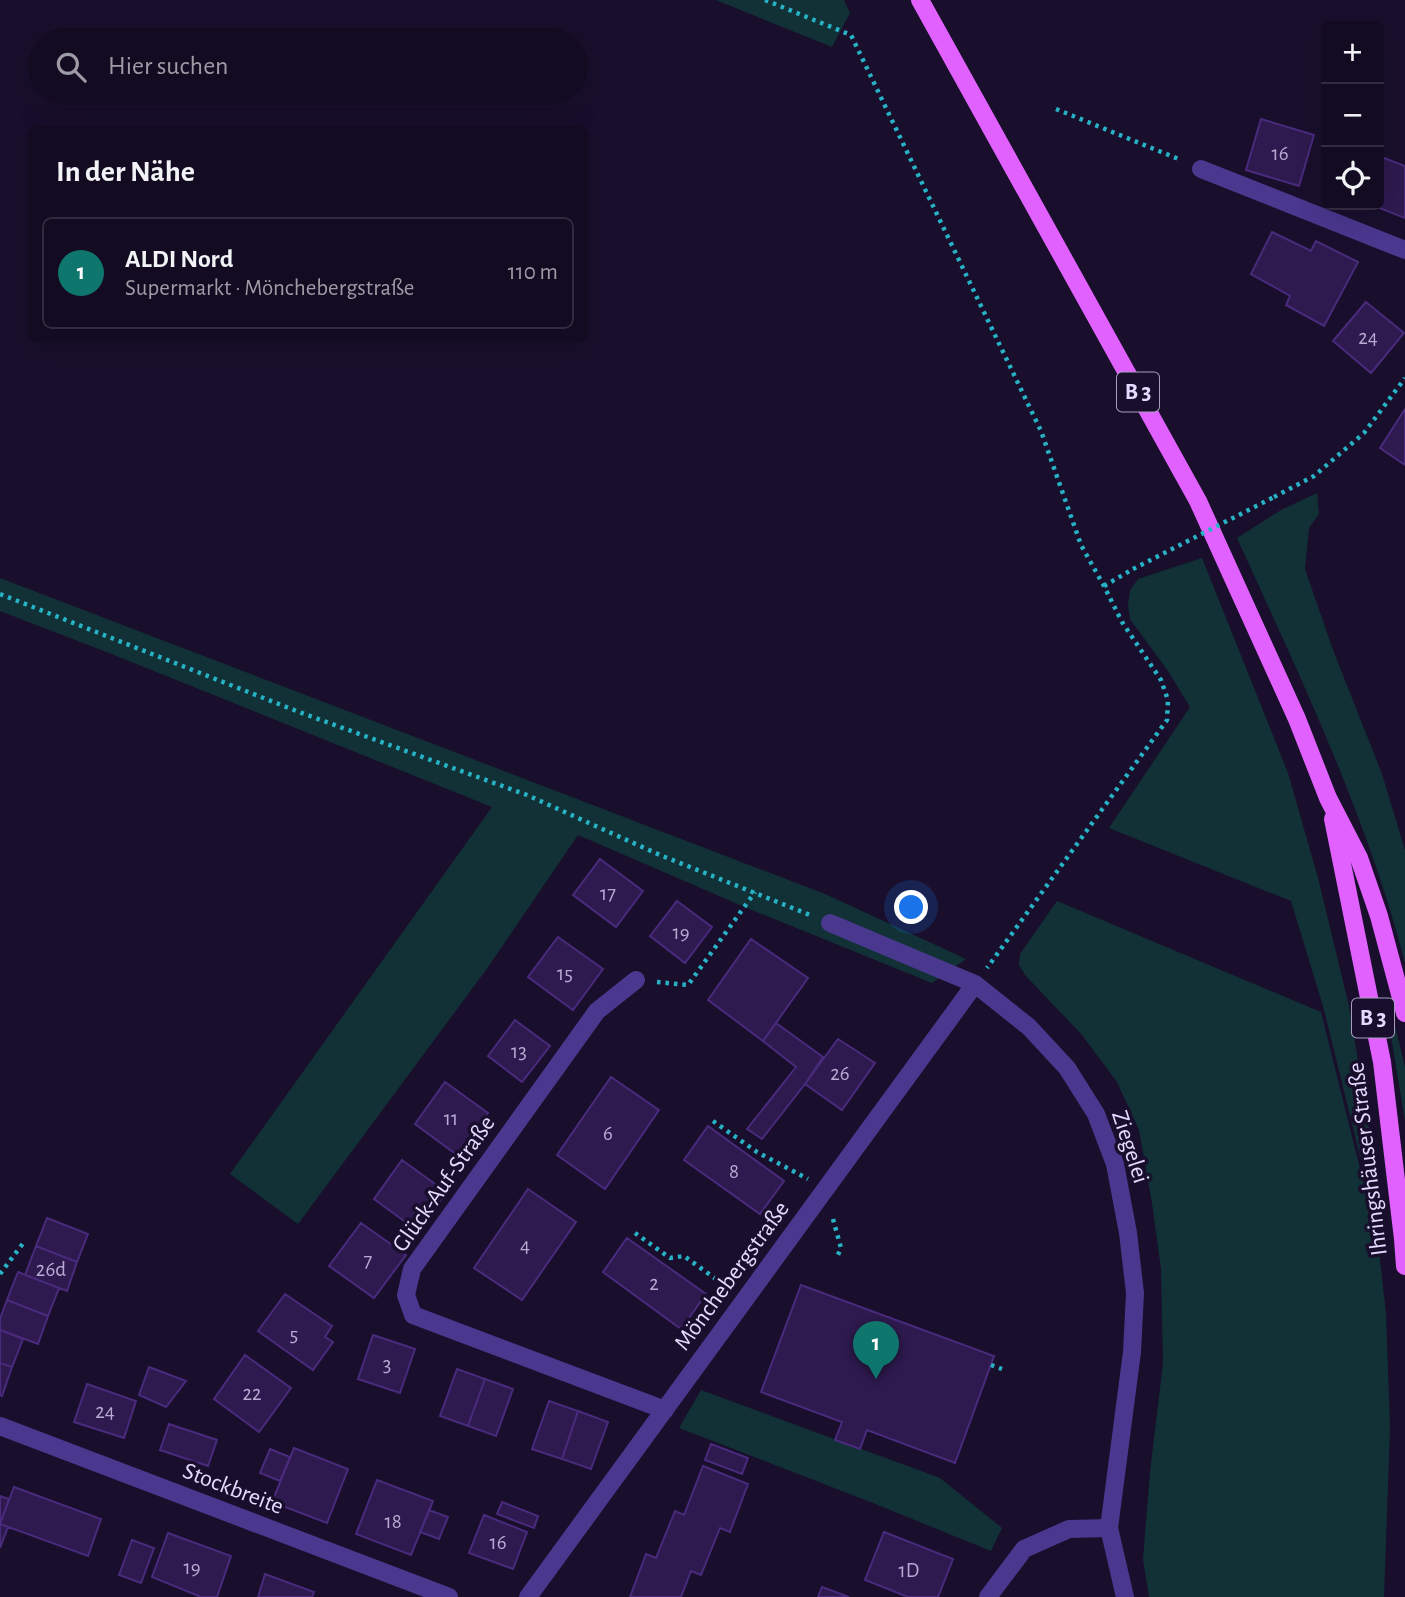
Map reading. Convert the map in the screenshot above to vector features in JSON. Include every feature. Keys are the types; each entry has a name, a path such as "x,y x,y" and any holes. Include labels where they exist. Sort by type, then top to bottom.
{"main road":[{"name":"B 3","path":"920,0 1198,500 1297,719 1328,799 1359,858 1379,916 1405,1013"},
{"name":"Ihringshäuser Straße","path":"1328,799 1382,1062 1405,1266"}],"street":[{"path":"1201,169 1405,250"},
{"name":"Ziegelei","path":"830,923 975,984 1029,1027 1066,1069 1096,1114 1115,1164 1128,1233 1135,1293 1132,1352 1109,1528 1125,1597"},
{"name":"Glück-Auf-Straße","path":"636,980 597,1011 412,1269 406,1296 413,1315 665,1410"},
{"name":"Mönchebergstraße","path":"528,1597 975,984"},
{"name":"Stockbreite","path":"0,1426 449,1597"},
{"path":"988,1597 1024,1549 1069,1529 1109,1528"}],"path":[{"path":"765,0 852,35 1041,431 1081,545 1122,622 1161,680 1168,701 1167,720 975,984"},
{"path":"1056,109 1201,169"},
{"path":"1104,586 1314,476 1364,433 1405,378"},
{"path":"0,593 299,712 527,795 660,855 830,923"},
{"path":"636,980 688,985 755,892"},
{"path":"713,1121 757,1152 825,1190 841,1248 837,1257"},
{"path":"635,1233 670,1258 684,1256 745,1300"},
{"path":"0,1274 24,1242"},
{"path":"991,1365 1002,1369"}],"green space":[{"path":"716,0 844,0 850,13 832,47"},
{"path":"1317,493 1319,514 1309,528 1305,569 1333,650 1382,774 1405,850 1405,963 1372,854 1352,800 1237,538 1281,510"},
{"path":"1202,558 1288,773 1318,878 1349,1006 1370,1134 1378,1229 1323,1006 1291,901 1109,828 1190,707 1168,671 1130,619 1130,590 1138,579"},
{"path":"0,578 825,894 966,959 932,983 747,908 578,835 486,970 298,1224 230,1174 492,807 0,611"},
{"path":"1057,901 1321,1012 1378,1241 1386,1314 1390,1427 1384,1597 1149,1597 1143,1559 1163,1363 1161,1269 1139,1130 1117,1082 1082,1035 1025,975 1019,965 1020,954"},
{"path":"1390,1005 1405,1067 1405,1121 1386,1006"},
{"path":"701,1390 940,1478 1002,1528 991,1551 679,1428"}],"building":[{"path":"1261,119 1314,135 1299,186 1246,170"},
{"path":"1384,158 1405,166 1405,218 1384,210"},
{"path":"1272,232 1311,251 1316,241 1358,262 1324,326 1286,305 1290,296 1251,274"},
{"path":"1366,302 1404,333 1371,373 1333,341"},
{"path":"1405,409 1405,465 1380,448"},
{"path":"600,859 643,891 616,927 573,895"},
{"path":"677,901 712,927 685,963 650,936"},
{"path":"558,937 603,969 573,1010 528,977"},
{"path":"751,939 808,978 763,1041 708,1000"},
{"path":"515,1020 550,1046 522,1082 488,1056"},
{"path":"776,1023 823,1057 762,1139 747,1129 796,1067 763,1041"},
{"path":"838,1039 875,1063 842,1110 805,1084"},
{"path":"611,1077 659,1110 605,1189 557,1155"},
{"path":"445,1082 488,1113 457,1155 415,1124"},
{"path":"708,1126 784,1181 760,1214 684,1160"},
{"path":"402,1160 446,1192 418,1231 374,1199"},
{"path":"528,1189 576,1222 522,1300 474,1268"},
{"path":"47,1218 88,1234 77,1262 36,1246"},
{"path":"361,1223 406,1255 374,1298 329,1266"},
{"path":"627,1238 706,1294 681,1329 603,1272"},
{"path":"36,1246 77,1262 67,1291 25,1275"},
{"path":"18,1272 59,1288 48,1316 7,1300"},
{"path":"801,1285 994,1356 955,1463 867,1430 860,1449 835,1440 842,1422 761,1392"},
{"path":"285,1294 332,1326 325,1337 333,1342 313,1370 258,1331"},
{"path":"7,1300 48,1316 38,1344 0,1330 0,1319"},
{"path":"0,1330 23,1339 12,1367 0,1363"},
{"path":"373,1335 415,1349 400,1393 358,1379"},
{"path":"245,1355 291,1388 259,1432 214,1399"},
{"path":"0,1363 12,1367 2,1396 0,1395"},
{"path":"149,1367 186,1381 166,1407 139,1395"},
{"path":"457,1369 485,1379 468,1426 440,1416"},
{"path":"485,1379 513,1389 496,1436 468,1426"},
{"path":"87,1384 136,1401 124,1438 74,1422"},
{"path":"549,1401 578,1411 562,1459 532,1449"},
{"path":"578,1411 608,1422 591,1469 562,1459"},
{"path":"169,1424 217,1440 208,1466 160,1450"},
{"path":"711,1444 748,1458 742,1474 705,1460"},
{"path":"294,1448 348,1469 327,1523 272,1502"},
{"path":"270,1449 290,1457 280,1481 260,1473"},
{"path":"703,1466 748,1484 730,1532 720,1528 701,1575 691,1571 681,1597 630,1597 646,1554 656,1558 675,1511 684,1515"},
{"path":"377,1480 433,1501 411,1555 356,1534"},
{"path":"14,1487 101,1519 88,1556 0,1524"},
{"path":"0,1496 9,1499 0,1524"},
{"path":"502,1502 538,1516 534,1528 497,1514"},
{"path":"429,1510 448,1517 439,1539 420,1532"},
{"path":"484,1515 527,1532 513,1569 469,1553"},
{"path":"0,1524 8,1527 0,1548"},
{"path":"884,1532 953,1559 938,1597 908,1597 865,1580"},
{"path":"168,1533 231,1556 217,1597 201,1597 152,1577"},
{"path":"132,1540 154,1548 141,1583 119,1575"},
{"path":"265,1574 314,1592 312,1597 258,1597"},
{"path":"822,1587 849,1597 818,1597"}],"place":[{"name":"ALDI Nord","path":"876,1379"}]}
